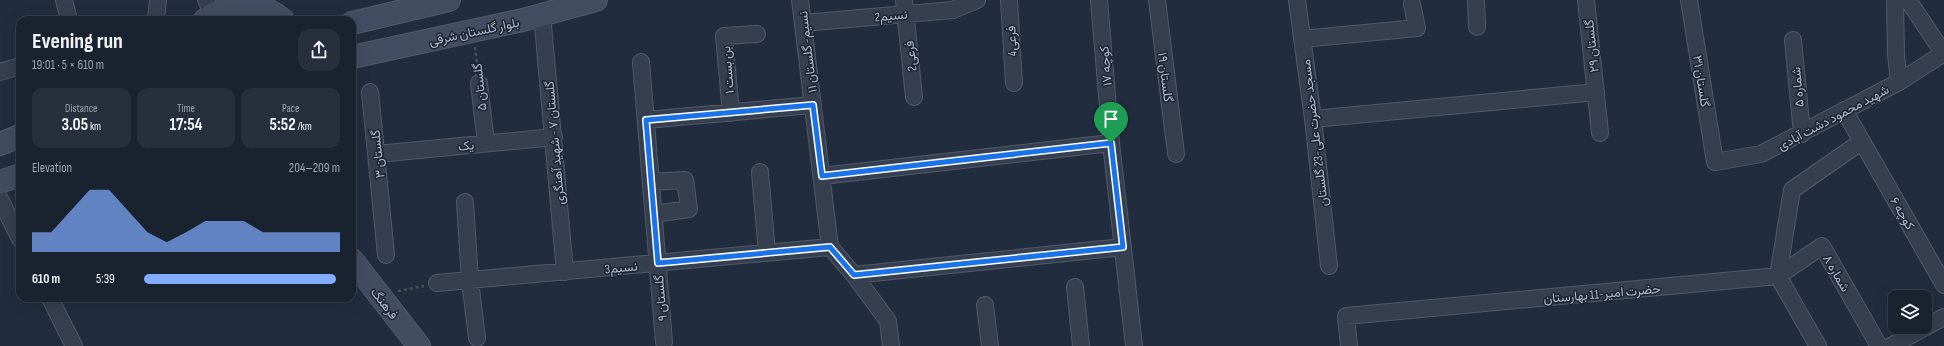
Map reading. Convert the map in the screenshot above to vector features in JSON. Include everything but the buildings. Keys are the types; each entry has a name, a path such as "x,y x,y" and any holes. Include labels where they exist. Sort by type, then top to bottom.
{"main road":[{"path":"356,23 450,0"},
{"name":"بلوار گلستان شرقی","path":"356,55 473,31 596,0"},
{"path":"208,11 245,5 262,8 278,16"},
{"path":"0,144 16,138"},
{"path":"0,182 16,176"},
{"name":"فرهنگ","path":"356,265 419,346"}],"street":[{"path":"64,0 68,16"},
{"path":"156,16 158,0"},
{"name":"نسیم- گلستان ۱۱","path":"800,0 830,247"},
{"name":"نسیم2","path":"803,23 905,7 953,10 977,0"},
{"name":"فرعی4","path":"1008,0 1014,83"},
{"name":"کوچه ۱۷","path":"1099,0 1111,143 1134,346"},
{"name":"گلستان ۱۹","path":"1157,0 1176,154"},
{"name":"مسجد حضرت علی-23 گلستان","path":"1297,0 1313,119 1329,266"},
{"path":"1476,0 1477,27"},
{"name":"گلستان ۲۹","path":"1586,0 1600,134"},
{"name":"گلستان ۳۱","path":"1689,0 1715,162"},
{"path":"1895,0 1896,54 1899,82"},
{"path":"1908,0 1944,54"},
{"path":"1302,39 1417,28 1412,4"},
{"name":"فرعی2","path":"905,7 914,97"},
{"name":"گلستان ۷ - شهید آهنگری","path":"542,14 565,272"},
{"name":"بن بست ۱","path":"731,113 724,36 757,34"},
{"name":"شماره ۵","path":"1793,40 1802,134"},
{"name":"شهید محمود دشت آبادی","path":"1715,162 1762,154 1899,82 1944,54"},
{"name":"گلستان ۹","path":"641,62 664,342"},
{"path":"0,72 16,67"},
{"name":"گلستان ۵","path":"479,83 486,143"},
{"name":"گلستان ۳","path":"370,92 378,154 386,255"},
{"path":"1313,119 1596,92"},
{"path":"646,120 813,105"},
{"name":"کوچه ۶","path":"1844,110 1944,285"},
{"name":"یک","path":"378,154 554,137"},
{"path":"1818,346 1778,276 1792,190 1861,142"},
{"path":"822,176 1111,143"},
{"path":"760,172 767,253"},
{"path":"651,182 685,180 689,209 654,214"},
{"path":"0,199 16,231"},
{"path":"465,202 470,281 477,338"},
{"name":"شماره ۸","path":"1778,276 1822,246 1879,346"},
{"path":"830,247 854,275 888,321 891,346"},
{"name":"نسیم3","path":"437,283 830,247"},
{"path":"854,275 1123,247"},
{"name":"حضرت امیر-11 بهارستان","path":"1349,346 1346,316 1778,276"},
{"path":"1075,287 1081,346"},
{"path":"52,302 74,346"},
{"path":"985,305 990,346"},
{"path":"1890,346 1915,340 1944,317"}],"path":[{"name":"گلستان ۵","path":"473,31 479,83"},
{"path":"378,295 437,283"}],"route":[{"path":"813,105 822,176 1111,143 1123,247 854,275 830,247 658,263 646,120 813,105"}]}
